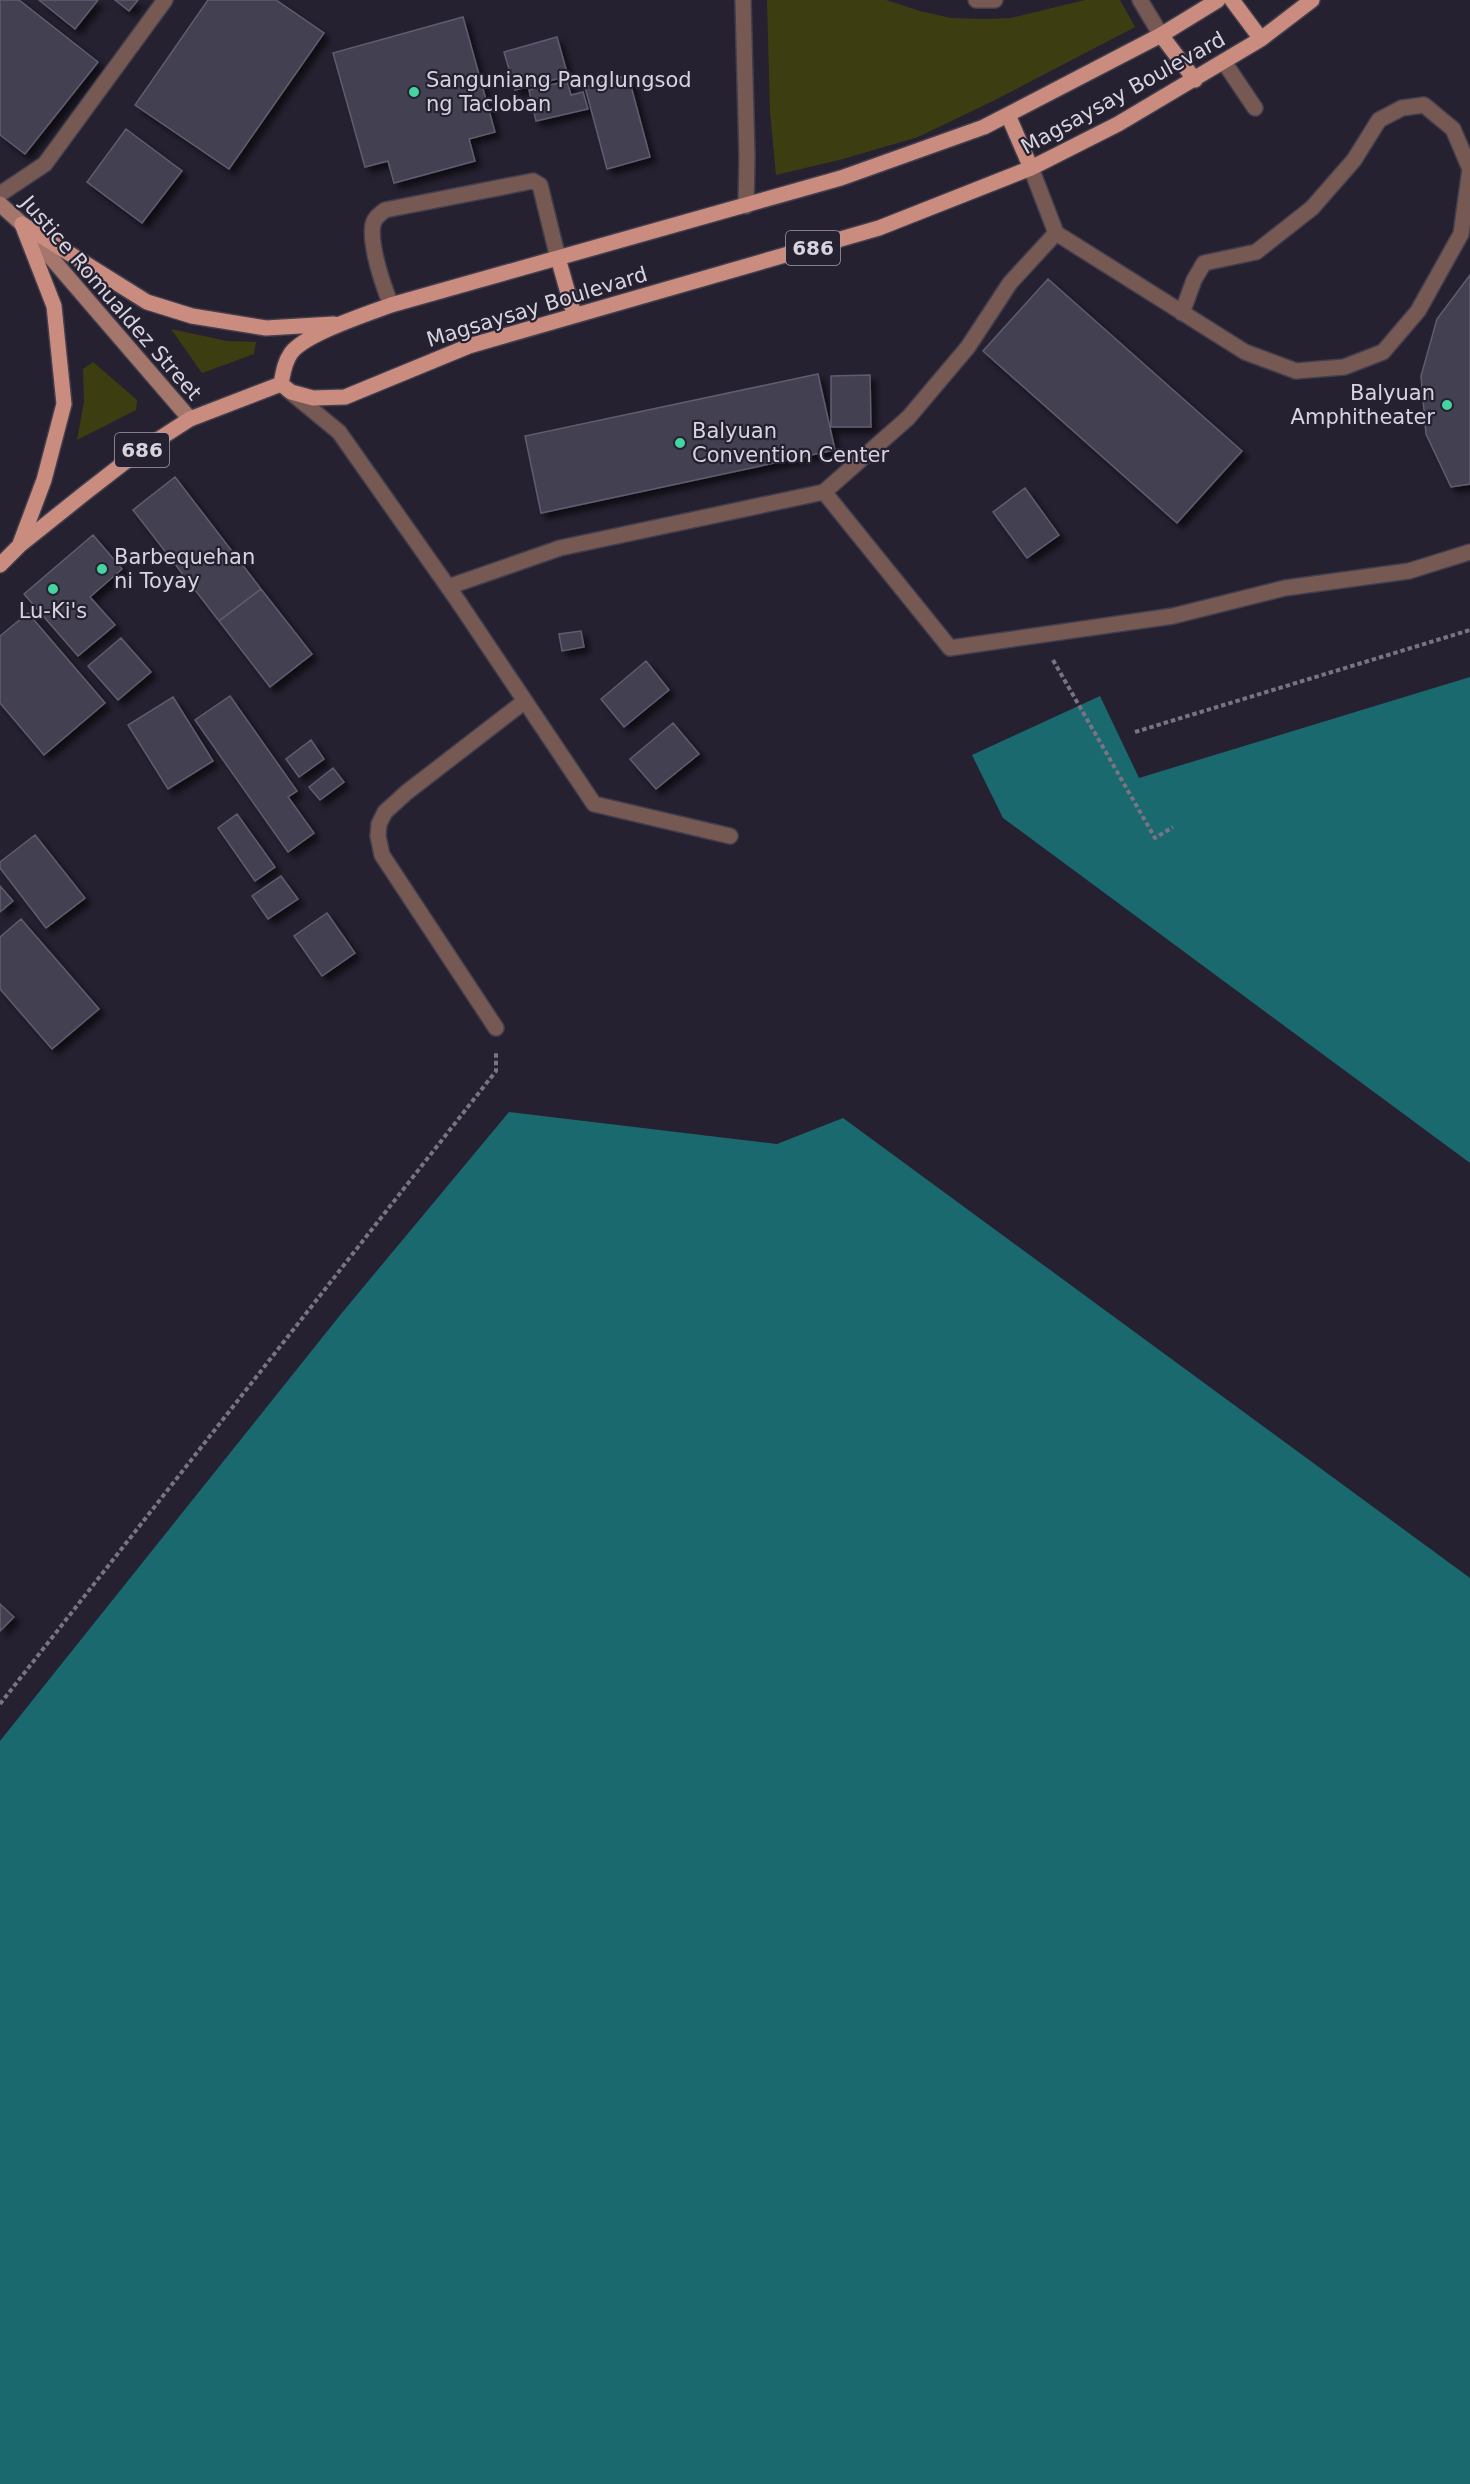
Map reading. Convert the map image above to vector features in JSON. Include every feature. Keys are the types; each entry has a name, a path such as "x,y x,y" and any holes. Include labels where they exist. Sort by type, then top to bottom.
{"main road":[{"name":"Magsaysay Boulevard","path":"1218,0 1161,35 984,127 841,178 391,305 343,323 295,348 285,366 281,384 291,392 313,398 345,397 469,346 574,314 862,234 1031,168 1118,124 1261,39 1312,0"},
{"path":"1232,0 1261,39"},
{"path":"1161,35 1195,80"},
{"path":"1008,115 1031,168"},
{"name":"Justice Romualdez Street","path":"0,204 22,224 190,419"},
{"path":"22,224 147,302 192,316 266,327 343,323"},
{"path":"20,545 44,480 64,404 54,306 22,224"},
{"path":"558,258 574,314"},
{"name":"686","path":"0,565 20,545 134,455 190,419 281,384"}],"lane":[{"path":"0,194 45,164 165,0"},
{"path":"743,0 746,206"},
{"path":"976,0 996,0"},
{"path":"1140,0 1161,35"},
{"path":"1224,62 1255,108"},
{"path":"1031,168 1056,233 1182,313 1245,352 1296,370 1344,367 1383,352 1418,311 1461,234 1470,169 1453,129 1424,105 1402,108 1379,120 1354,160 1312,208 1256,252 1204,263 1194,280 1182,313"},
{"path":"391,305 378,274 373,226 376,216 385,210 533,181 540,185 558,258"},
{"path":"448,587 560,548 824,492 908,418 968,347 1010,283 1056,233"},
{"path":"281,384 339,432 448,587 594,804 730,837"},
{"path":"824,492 950,648 1173,616 1285,588 1409,571 1470,552"},
{"path":"496,1028 382,855 378,836 385,812 407,792 525,700"}],"path":[{"path":"1135,732 1470,630"},
{"path":"1039,636 1155,838 1173,826"},
{"path":"0,1704 496,1071 496,1028"}],"shaded area":[{"path":"767,0 886,0 951,18 985,19 1011,18 1085,0 1120,0 1135,27 995,100 918,137 843,159 776,175 770,112"},
{"path":"171,329 227,341 256,342 254,354 202,373"},
{"path":"93,362 137,400 136,410 77,440 84,402 83,369"},
{"path":"1470,677 1470,1163 1003,818 972,755 1100,696 1139,778"},
{"path":"509,1112 777,1144 843,1118 1470,1578 1470,2484 0,2484 0,1741 341,1314"}],"building":[{"path":"0,0 19,0 98,62 25,154 0,135"},
{"path":"39,0 98,0 75,29"},
{"path":"115,0 138,0 129,11"},
{"path":"208,0 276,0 324,33 229,169 135,105"},
{"name":"Sanguniang Panglungsod ng Tacloban","path":"463,17 495,132 469,139 475,161 394,183 388,161 365,167 333,53"},
{"path":"557,37 568,76 515,90 504,52"},
{"path":"628,75 650,157 607,169 585,87"},
{"path":"567,81 571,95 583,92 588,109 536,121 529,90"},
{"path":"126,129 182,171 142,223 87,182"},
{"name":"Balyuan Amphitheater","path":"1470,275 1470,484 1451,487 1426,434 1421,376 1437,319"},
{"path":"1048,279 1242,451 1177,523 983,351"},
{"name":"Balyuan Convention Center","path":"818,374 835,450 541,513 525,436"},
{"path":"870,375 871,427 831,427 831,376"},
{"path":"175,477 261,589 219,621 133,510"},
{"path":"1025,488 1059,535 1027,558 993,512"},
{"path":"93,535 122,569 90,597 115,625 78,656 24,594"},
{"path":"261,589 312,654 270,687 219,621"},
{"path":"28,613 105,703 44,755 0,703 0,636"},
{"path":"581,631 584,647 562,651 559,634"},
{"path":"121,638 151,672 118,700 88,666"},
{"path":"646,661 669,690 624,727 601,699"},
{"path":"230,696 297,791 288,797 314,833 288,852 195,720"},
{"path":"173,697 213,761 168,789 128,725"},
{"path":"673,723 699,754 656,789 630,759"},
{"path":"311,740 324,759 299,777 286,759"},
{"path":"333,768 344,782 320,800 309,787"},
{"path":"237,814 275,867 255,881 218,828"},
{"path":"35,835 85,898 46,928 0,868 0,862"},
{"path":"281,876 298,899 268,919 252,896"},
{"path":"0,886 13,901 0,912"},
{"path":"327,913 355,953 322,976 294,936"},
{"path":"21,919 99,1009 52,1049 0,989 0,937"},
{"path":"0,1604 14,1617 0,1631"}],"place":[{"name":"Sanguniang Panglungsod ng Tacloban","path":"414,92"},
{"name":"Balyuan Amphitheater","path":"1447,405"},
{"name":"Balyuan Convention Center","path":"680,443"},
{"name":"Barbequehan ni Toyay","path":"102,569"},
{"name":"Lu-Ki's","path":"53,589"}]}
